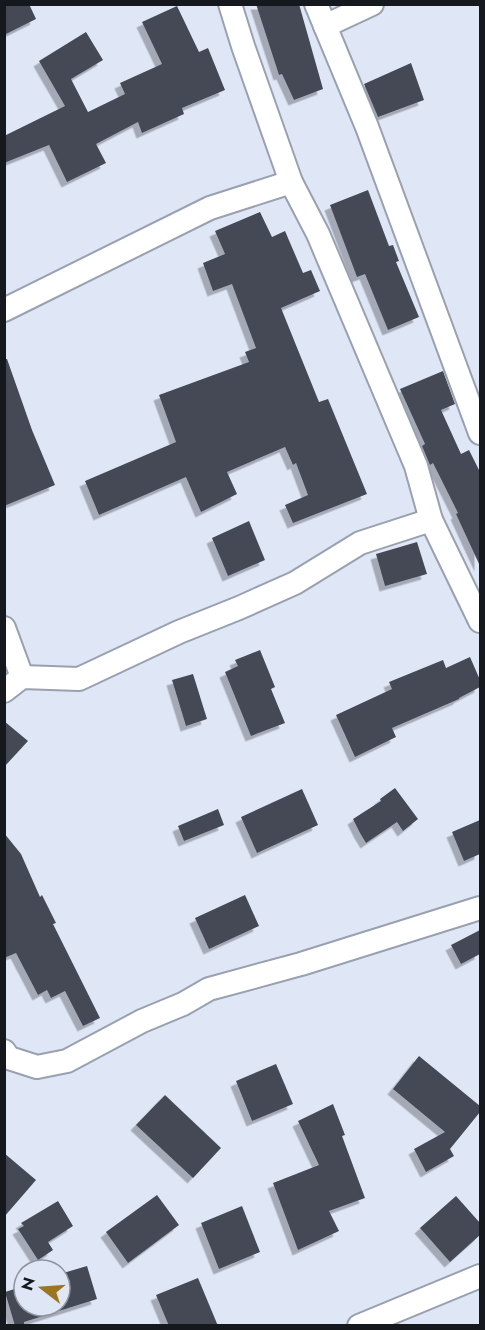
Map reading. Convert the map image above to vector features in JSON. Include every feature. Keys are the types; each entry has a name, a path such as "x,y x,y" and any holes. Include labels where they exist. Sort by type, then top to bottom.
{"street":[{"path":"230,4 291,182 318,234 417,466 431,520 480,621"},
{"path":"316,4 367,127 480,433"},
{"path":"325,26 372,4"},
{"path":"4,310 210,208 291,182"},
{"path":"4,628 13,684 79,679 179,632 295,583 360,543 431,520"},
{"path":"4,1052 9,1058 37,1067 67,1061 142,1021 183,1004 208,989 301,964 480,908"},
{"path":"359,1326 480,1276"}],"building":[{"path":"4,4 29,4 36,19 4,35"},
{"path":"256,4 299,4 323,89 294,100 282,74 279,75"},
{"path":"177,6 199,52 208,48 225,90 182,108 184,114 142,133 138,122 96,144 106,163 67,182 49,145 4,163 4,136 65,106 39,61 86,32 103,60 71,79 88,112 125,94 120,83 162,64 142,22"},
{"path":"411,63 424,100 378,117 364,84"},
{"path":"368,190 389,246 393,245 399,261 396,262 419,317 388,330 365,274 357,277 330,205"},
{"path":"260,212 272,237 285,231 303,273 311,270 320,291 281,308 319,402 328,399 367,494 293,523 285,505 308,495 296,463 293,465 285,447 227,472 237,494 201,512 186,477 99,515 85,481 176,442 159,395 249,362 245,352 256,348 232,284 213,291 203,263 225,254 215,231"},
{"path":"4,359 7,359 32,430 55,485 4,506"},
{"path":"443,371 455,404 441,410 461,454 469,450 480,472 480,566 456,514 458,513 433,463 430,465 422,446 425,444 400,389"},
{"path":"249,521 265,560 228,576 212,538"},
{"path":"417,542 427,574 385,586 376,554"},
{"path":"260,650 275,687 271,689 285,723 251,736 225,672 238,666 235,660"},
{"path":"470,657 480,680 480,687 459,699 392,728 396,737 355,757 336,715 392,689 389,682 443,660 446,668"},
{"path":"193,674 207,719 186,726 172,680"},
{"path":"4,721 28,741 4,767"},
{"path":"395,788 418,819 403,831 397,822 366,843 353,819 381,801 380,799"},
{"path":"302,789 318,825 257,853 241,817"},
{"path":"218,809 224,825 184,841 178,826"},
{"path":"480,820 480,854 464,861 452,832"},
{"path":"4,833 21,854 100,1018 83,1026 65,991 51,998 47,990 38,995 16,953 4,958"},
{"path":"245,895 259,926 209,949 195,918"},
{"path":"480,930 480,954 461,964 451,945"},
{"path":"419,1056 480,1106 480,1112 450,1149 454,1156 426,1172 414,1149 445,1132 393,1089"},
{"path":"276,1064 293,1104 252,1121 236,1081"},
{"path":"165,1095 221,1148 193,1178 136,1125"},
{"path":"333,1104 365,1198 329,1211 339,1231 298,1250 273,1183 319,1165 298,1121"},
{"path":"4,1153 36,1180 4,1217"},
{"path":"157,1195 179,1225 128,1263 106,1232"},
{"path":"456,1196 480,1223 480,1235 450,1262 420,1228"},
{"path":"58,1201 73,1226 48,1242 53,1250 41,1258 37,1258 18,1229 24,1226 21,1223"},
{"path":"242,1206 260,1252 219,1269 201,1223"},
{"path":"87,1266 97,1299 72,1307 72,1270"},
{"path":"198,1278 218,1326 169,1326 156,1295"},
{"path":"12,1290 12,1316 5,1292"},
{"path":"13,1318 37,1318 24,1322 24,1326 15,1326"}]}
